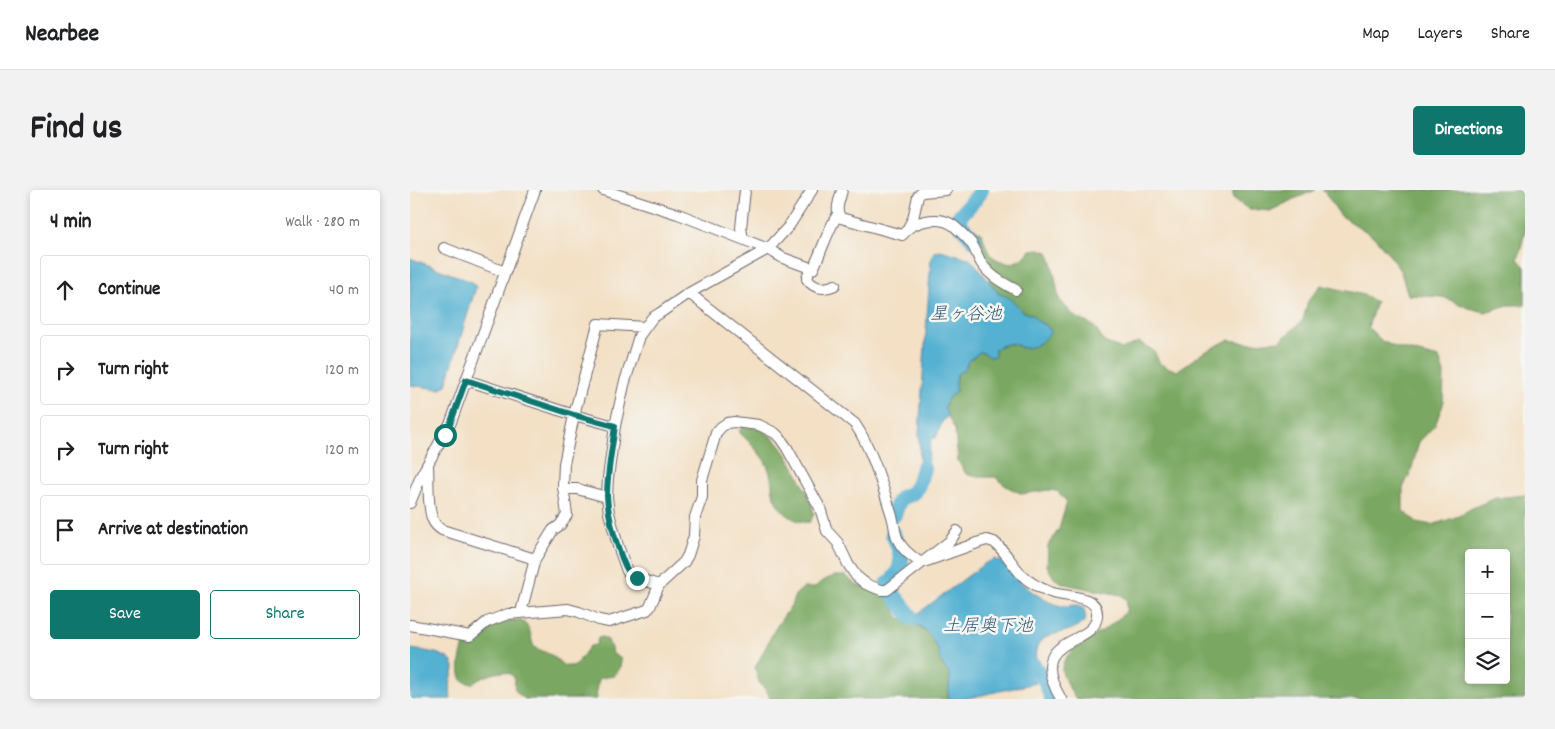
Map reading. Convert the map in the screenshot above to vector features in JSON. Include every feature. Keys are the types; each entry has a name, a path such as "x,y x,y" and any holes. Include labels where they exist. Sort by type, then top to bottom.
{"street":[{"path":"410,503 421,476 451,422 535,190"},
{"path":"603,190 678,214 768,249 783,258 813,269 824,247 832,223 838,214"},
{"path":"742,239 741,228 745,190"},
{"path":"659,585 632,576 627,571 612,528 607,497 615,426 638,336 660,313 689,293 768,249 789,226 812,190"},
{"path":"842,190 837,208 838,214 842,218 898,234 904,234 908,228 913,219 918,196 922,192 946,190"},
{"path":"908,228 917,223 937,220 953,224 972,244 982,264 1000,281 1016,290"},
{"path":"444,248 505,272"},
{"path":"810,268 807,278 813,285 825,289 835,285"},
{"path":"689,293 855,424 862,434 882,481 899,542 906,552 922,563"},
{"path":"521,612 535,559 553,530 560,525 567,515 563,488 564,464 574,415 598,324 645,327"},
{"path":"466,380 574,415 615,426"},
{"path":"410,624 470,636 487,622 508,614 521,612 568,609 609,622 647,610 659,585 684,562 688,555 694,536 695,517 702,497 702,480 716,433 727,423 759,425 775,433 780,438 820,508 826,531 838,543 856,576 866,584 881,590 891,588 950,541 958,531"},
{"path":"428,465 430,511 436,526 442,530 535,559"},
{"path":"563,488 576,489 607,497"},
{"path":"922,563 987,540 994,542 1022,575 1033,583 1053,594 1064,597 1077,597 1091,602 1096,609 1097,616 1094,624 1090,630 1063,645 1054,655 1050,664 1053,685 1061,699"}],"green space":[{"path":"1233,190 1316,190 1270,211 1248,209 1233,198"},
{"path":"1322,190 1525,190 1525,232 1518,259 1525,267 1525,305 1508,305 1485,312 1469,308 1443,297 1408,295 1401,272 1388,253 1373,236 1340,215"},
{"path":"974,228 982,234 990,255 1010,264 1022,259 1031,250 1039,249 1048,252 1052,262 1059,299 1074,316 1094,326 1104,342 1122,349 1139,342 1154,351 1160,364 1177,371 1201,354 1228,340 1251,343 1280,341 1303,320 1308,301 1321,285 1364,295 1376,302 1368,327 1382,341 1395,347 1439,358 1444,373 1443,405 1435,425 1419,442 1411,471 1403,488 1403,511 1417,522 1432,525 1459,516 1472,508 1496,498 1525,495 1525,699 1076,699 1062,671 1066,658 1078,646 1105,629 1126,612 1127,600 1121,595 1064,584 1054,578 1047,566 1048,545 1059,529 1067,502 1057,491 1048,490 1022,494 1006,486 995,477 977,477 966,474 958,461 955,430 944,409 948,398 956,391 957,374 965,369 968,361 980,352 990,357 995,356 995,349 1006,344 1022,348 1047,326 1039,322 1032,315 1021,311 1006,296 999,294 990,283 988,265 984,253 969,232"},
{"path":"742,427 761,430 769,434 781,447 809,497 814,514 810,522 793,519 776,502 767,465 757,450 740,433"},
{"path":"834,576 846,576 856,585 887,595 899,618 917,625 930,634 938,649 940,660 950,675 948,699 770,699 768,693 759,682 755,668 775,629 792,604 795,595 803,588 814,588 822,581"},
{"path":"520,620 529,629 534,647 553,656 564,666 575,666 590,646 596,645 598,638 602,637 608,640 613,654 621,659 619,670 614,676 600,678 597,688 597,699 525,699 516,691 514,678 503,672 491,674 473,683 462,680 460,665 465,640 471,641 488,628 499,623"}],"water":[{"name":"星ヶ谷池","path":"940,250 968,258 999,294 1006,296 1021,311 1032,315 1039,322 1047,326 1051,332 1034,346 1025,348 1015,344 1007,344 995,349 995,356 990,357 980,352 968,361 965,369 957,374 956,391 948,398 944,409 948,415 942,422 936,438 932,438 926,465 923,468 920,463 919,433 931,258 934,252"},
{"path":"410,258 472,282 476,287 446,385 440,389 410,385"},
{"name":"土居奥下池","path":"995,559 1004,563 1019,581 1049,602 1061,606 1078,605 1084,609 1086,619 1072,629 1046,637 1040,642 1036,649 1036,660 1032,671 1032,678 1036,683 964,699 948,699 950,675 940,660 938,649 929,634 923,628 911,622 912,618 984,564"},
{"path":"410,649 443,655 452,663 454,668 450,689 451,699 410,699"}],"waterway":[{"path":"974,240 959,223 959,217 981,190"},
{"path":"894,515 901,498 913,493 918,485 923,468"},
{"path":"893,534 899,548 901,560 898,572 888,584 893,594 912,618"},
{"path":"1033,665 1045,680 1052,699"}],"route":[{"path":"445,435 466,380 574,415 615,426 608,478 607,497 609,513 612,528 627,571 637,578"}]}
